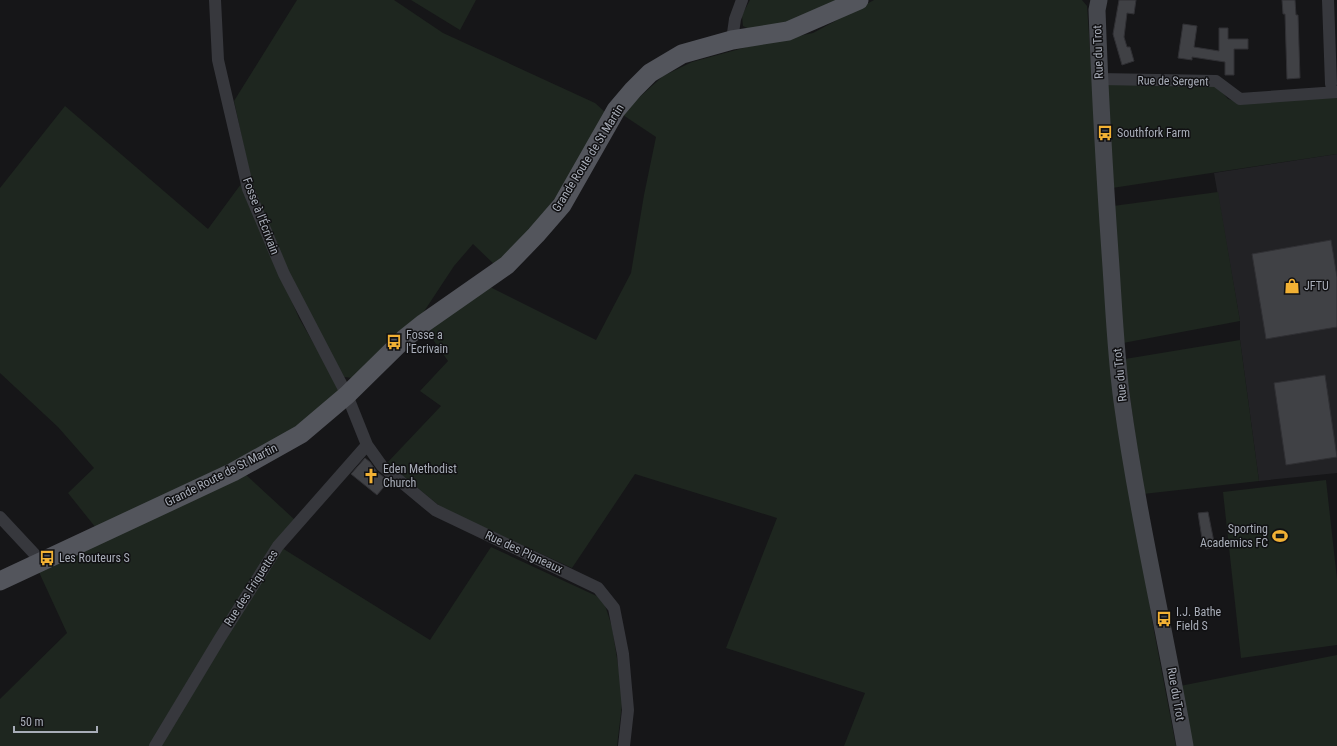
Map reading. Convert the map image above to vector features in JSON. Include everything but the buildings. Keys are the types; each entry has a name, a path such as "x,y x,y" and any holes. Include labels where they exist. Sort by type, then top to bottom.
{"main road":[{"name":"Grande Route de St Martin","path":"0,581 233,472 301,434 347,395 404,339 424,323 507,265 562,205 616,110 632,90 650,73 682,54 732,40 788,31 859,0"},
{"name":"Rue du Trot","path":"1095,3 1106,198 1122,399 1137,498 1185,746"}],"street":[{"name":"Fosse à l'Écrivain","path":"215,0 218,60 248,189 284,274 347,395"},
{"path":"732,40 735,19 742,0"},
{"path":"1328,0 1333,40 1334,88"},
{"name":"Rue de Sergent","path":"1099,79 1216,81 1240,99 1334,88"},
{"name":"Rue des Pigneaux","path":"347,395 367,445 382,466 436,510 598,588 614,608 623,654 628,710 624,746"},
{"name":"Rue des Friquettes","path":"155,746 220,638 278,546 367,445"},
{"path":"0,517 41,561"}],"shaded area":[{"path":"297,0 394,0 443,33 595,103 605,112 570,178 528,234 496,266 473,244 454,266 423,313 353,378 344,377 296,290 253,189 234,101"},
{"path":"411,0 476,0 460,30"},
{"path":"750,0 837,0 786,24 751,30 743,26 742,15"},
{"path":"874,0 1082,0 1087,6 1114,395 1154,631 1176,746 844,746 865,693 726,648 777,518 635,474 572,568 442,508 387,463 441,406 420,391 448,361 427,331 488,286 596,340 631,273 644,195 656,137 623,115 633,103 663,76 692,62 747,47 813,33"},
{"path":"1214,83 1228,99 1241,103 1337,97 1337,154 1112,188 1107,85"},
{"path":"65,106 208,229 241,184 299,318 341,391 290,434 96,528 68,493 94,468 58,427 0,373 0,188"},
{"path":"1337,154 1337,473 1259,481 1240,340 1240,321 1214,173"},
{"path":"1218,192 1240,321 1123,343 1113,206"},
{"path":"1240,340 1259,481 1143,494 1125,359"},
{"path":"245,474 295,520 150,746 0,746 0,699 67,633 38,570"},
{"name":"Sporting Academics FC","path":"1326,480 1337,579 1337,645 1241,658 1223,492"},
{"path":"491,547 603,599 612,627 623,696 617,746 160,746 282,548 430,640"},
{"path":"1337,655 1337,746 1191,746 1180,686"}],"place":[{"name":"Southfork Farm","path":"1105,133"},
{"name":"JFTU","path":"1292,286"},
{"name":"Fosse a l'Ecrivain","path":"394,342"},
{"name":"Eden Methodist Church","path":"371,476"},
{"name":"Sporting Academics FC","path":"1280,536"},
{"name":"Les Routeurs S","path":"47,558"},
{"name":"I.J. Bathe Field S","path":"1164,619"}]}
